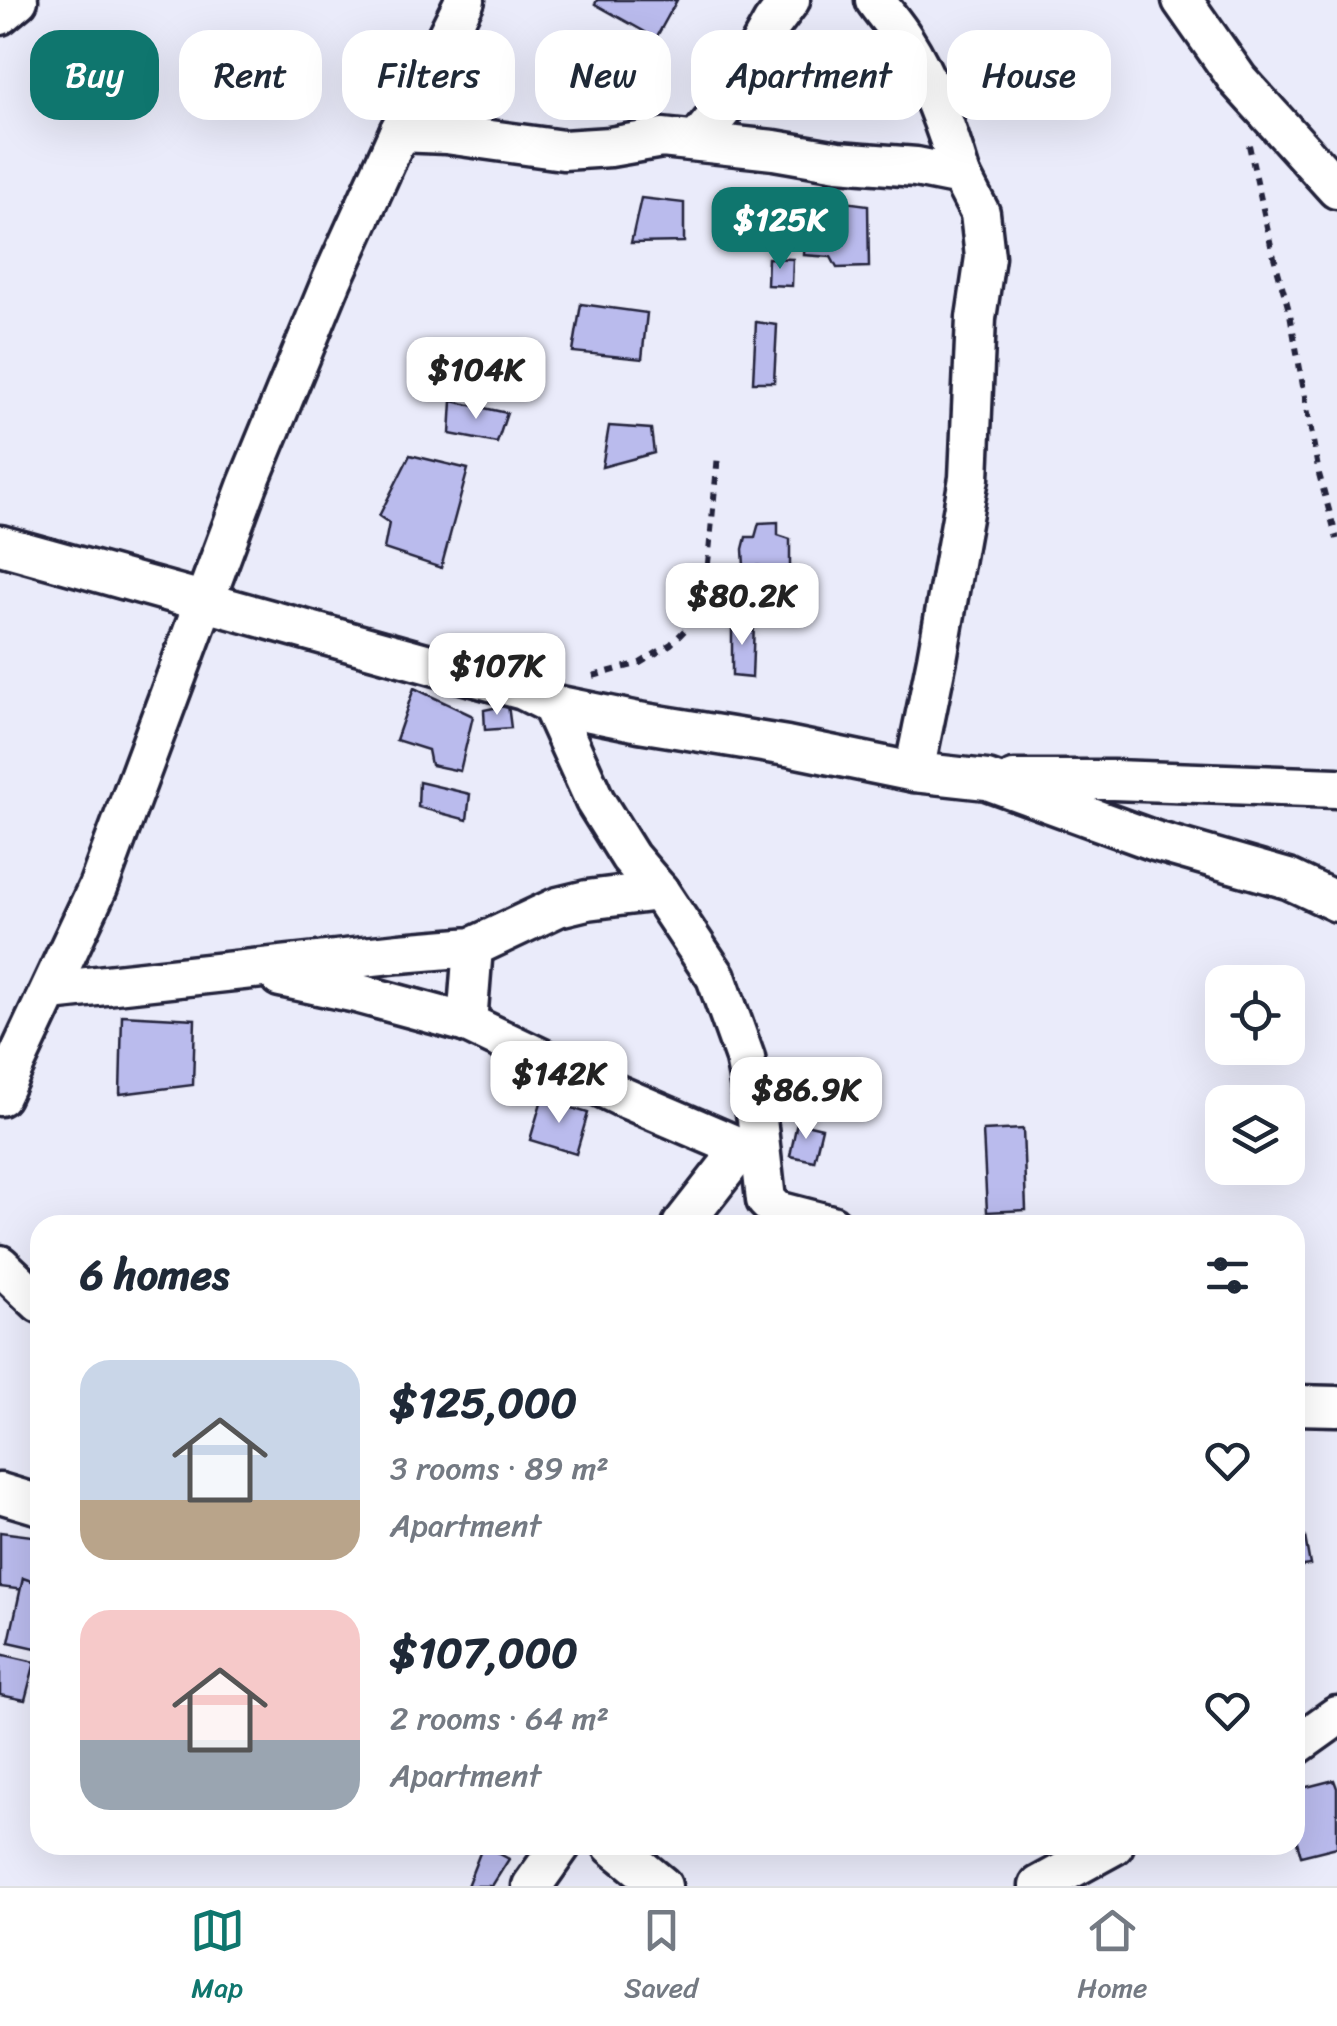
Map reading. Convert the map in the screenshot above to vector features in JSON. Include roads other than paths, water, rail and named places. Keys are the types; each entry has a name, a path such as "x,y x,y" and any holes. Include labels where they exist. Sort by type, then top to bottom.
{"street":[{"path":"0,15 18,0"},
{"path":"5,1074 51,991 98,887 248,484 332,280 465,0"},
{"path":"697,140 726,104 790,0"},
{"path":"875,0 904,38 927,83 961,176 980,213 986,258 976,318 970,478 914,772"},
{"path":"1182,0 1238,80 1334,180"},
{"path":"399,132 446,134 562,150 662,138 697,140 961,176"},
{"path":"0,545 524,690 550,704 914,772 987,780 1337,788"},
{"path":"550,704 595,802 630,858 659,891 716,977 744,1058 757,1119 751,1152 766,1200 777,1211 792,1215"},
{"path":"987,780 1156,840 1288,879 1337,902"},
{"path":"51,991 472,947 558,907 659,891"},
{"path":"467,1023 472,947"},
{"path":"248,971 356,993 467,1023 620,1096 751,1152"},
{"path":"691,1215 751,1152"},
{"path":"0,1265 30,1294"},
{"path":"1305,1405 1337,1406"},
{"path":"0,1492 30,1502"},
{"path":"1305,1739 1337,1716"},
{"path":"532,1886 554,1855"},
{"path":"624,1855 662,1886"},
{"path":"1039,1886 1096,1855"}]}
